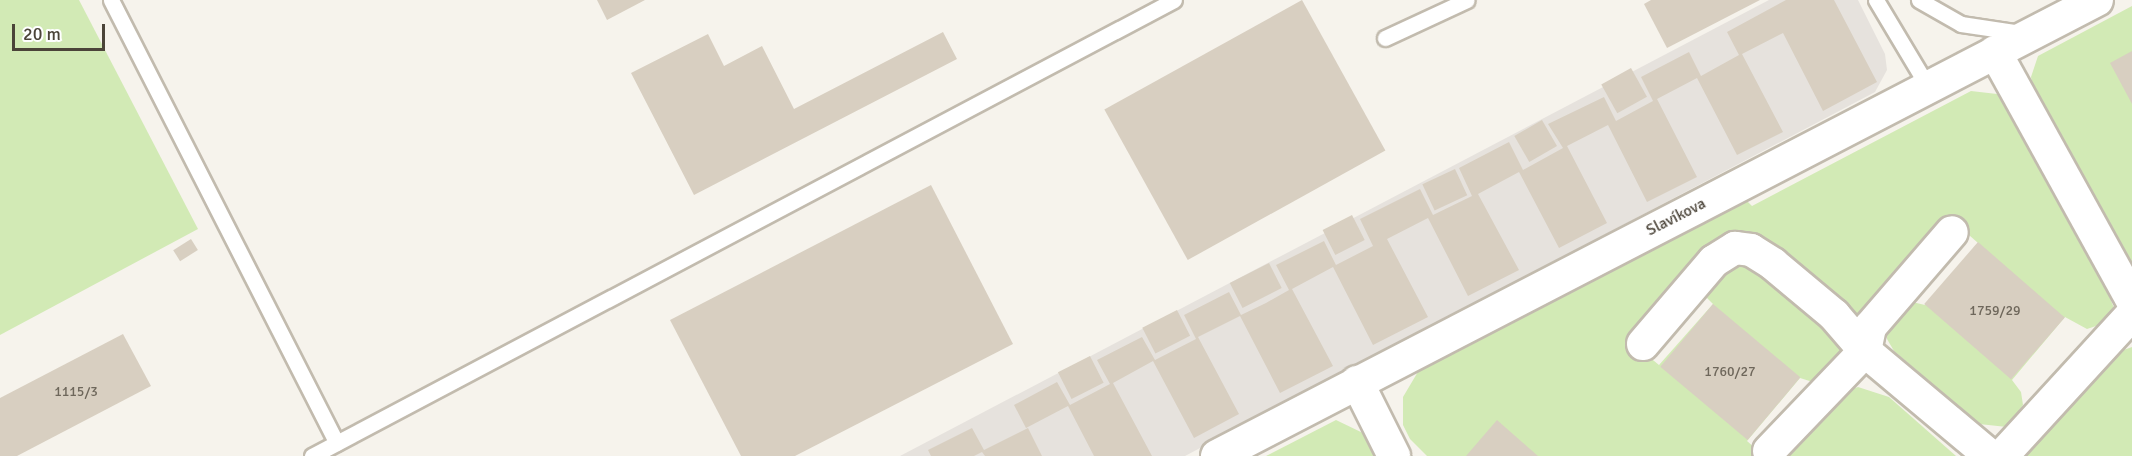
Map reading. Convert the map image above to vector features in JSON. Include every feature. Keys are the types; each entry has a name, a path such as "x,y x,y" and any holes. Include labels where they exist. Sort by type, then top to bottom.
{"street":[{"name":"Slavíkova","path":"1217,456 2097,0"},
{"path":"1995,52 2132,300"},
{"path":"1769,451 1865,351 1870,327 1952,232"},
{"path":"1643,344 1714,261 1735,248 1751,250 1773,264 1834,315 1865,351 1990,456"},
{"path":"2002,456 2132,314"},
{"path":"1357,382 1394,456"}],"lane":[{"path":"111,0 337,443"},
{"path":"312,456 1174,0"},
{"path":"1385,38 1467,0"},
{"path":"1876,0 1928,87"},
{"path":"1919,0 1960,24 2031,35"}],"shaded area":[{"path":"1769,0 1858,0 1885,54 1887,70 1875,92 1185,456 900,456"}],"green space":[{"path":"0,0 79,0 198,229 0,335"},
{"path":"2132,6 2132,267 2108,231 2034,92 2031,77 2038,56"},
{"path":"1971,91 1997,94 2008,105 2099,271 2114,308 2108,322 2087,329 2065,317 2012,380 2021,392 2023,405 2007,427 1979,424 1894,351 1887,339 1886,328 1908,301 1925,305 1978,243 1951,219 1863,316 1852,316 1755,243 1631,342 1659,365 1713,304 1705,296 1705,287 1743,258 1843,340 1844,356 1816,383 1800,378 1747,441 1764,456 1427,456 1410,439 1403,425 1403,397 1422,365 1742,196 1752,206"},
{"path":"2132,347 2132,456 2019,456 2115,353"},
{"path":"1858,387 1889,397 1956,456 1785,456 1842,393"},
{"path":"1336,420 1365,434 1382,456 1266,456"}],"building":[{"path":"597,0 645,0 607,20"},
{"path":"1302,0 1385,150 1188,260 1104,110"},
{"path":"1651,0 1760,0 1667,48 1644,4"},
{"path":"1786,0 1834,0 1877,82 1823,111 1783,33 1742,54 1783,132 1737,155 1697,78 1657,99 1697,177 1647,202 1608,125 1567,146 1607,223 1559,248 1519,172 1478,194 1519,270 1468,296 1428,218 1387,239 1428,317 1373,345 1333,267 1292,289 1333,366 1280,393 1240,316 1198,337 1239,414 1194,438 1153,361 1113,383 1152,456 1094,456 1068,406 1026,428 1014,405 1057,382 1070,405 1110,384 1097,360 1142,337 1155,360 1196,339 1184,315 1229,292 1241,315 1266,303 1289,290 1276,265 1324,241 1336,265 1373,246 1360,219 1420,189 1433,215 1472,196 1459,168 1509,142 1523,170 1563,148 1548,124 1604,97 1616,121 1653,101 1641,77 1689,52 1701,76 1739,55 1727,32"},
{"path":"943,32 957,59 694,195 631,73 708,34 724,66 762,46 794,109"},
{"path":"2132,51 2132,104 2110,63"},
{"path":"1631,68 1647,97 1617,113 1601,84"},
{"path":"1542,120 1557,146 1529,162 1514,136"},
{"path":"1455,169 1467,195 1435,210 1422,184"},
{"path":"931,185 1013,344 795,456 741,456 670,320"},
{"path":"1352,215 1365,240 1335,255 1323,230"},
{"path":"191,239 198,250 180,261 173,250"},
{"path":"1978,242 2065,317 2011,379 1924,304"},
{"path":"1269,263 1282,288 1243,308 1230,283"},
{"path":"1713,304 1800,377 1748,440 1660,367"},
{"path":"1177,310 1190,336 1155,354 1142,328"},
{"path":"123,334 151,386 17,456 0,456 0,398"},
{"path":"1090,356 1104,383 1072,399 1058,372"},
{"path":"1497,420 1538,456 1466,456"},
{"path":"972,428 984,450 1028,428 1042,456 985,456 982,452 974,456 931,456 928,450"}]}
